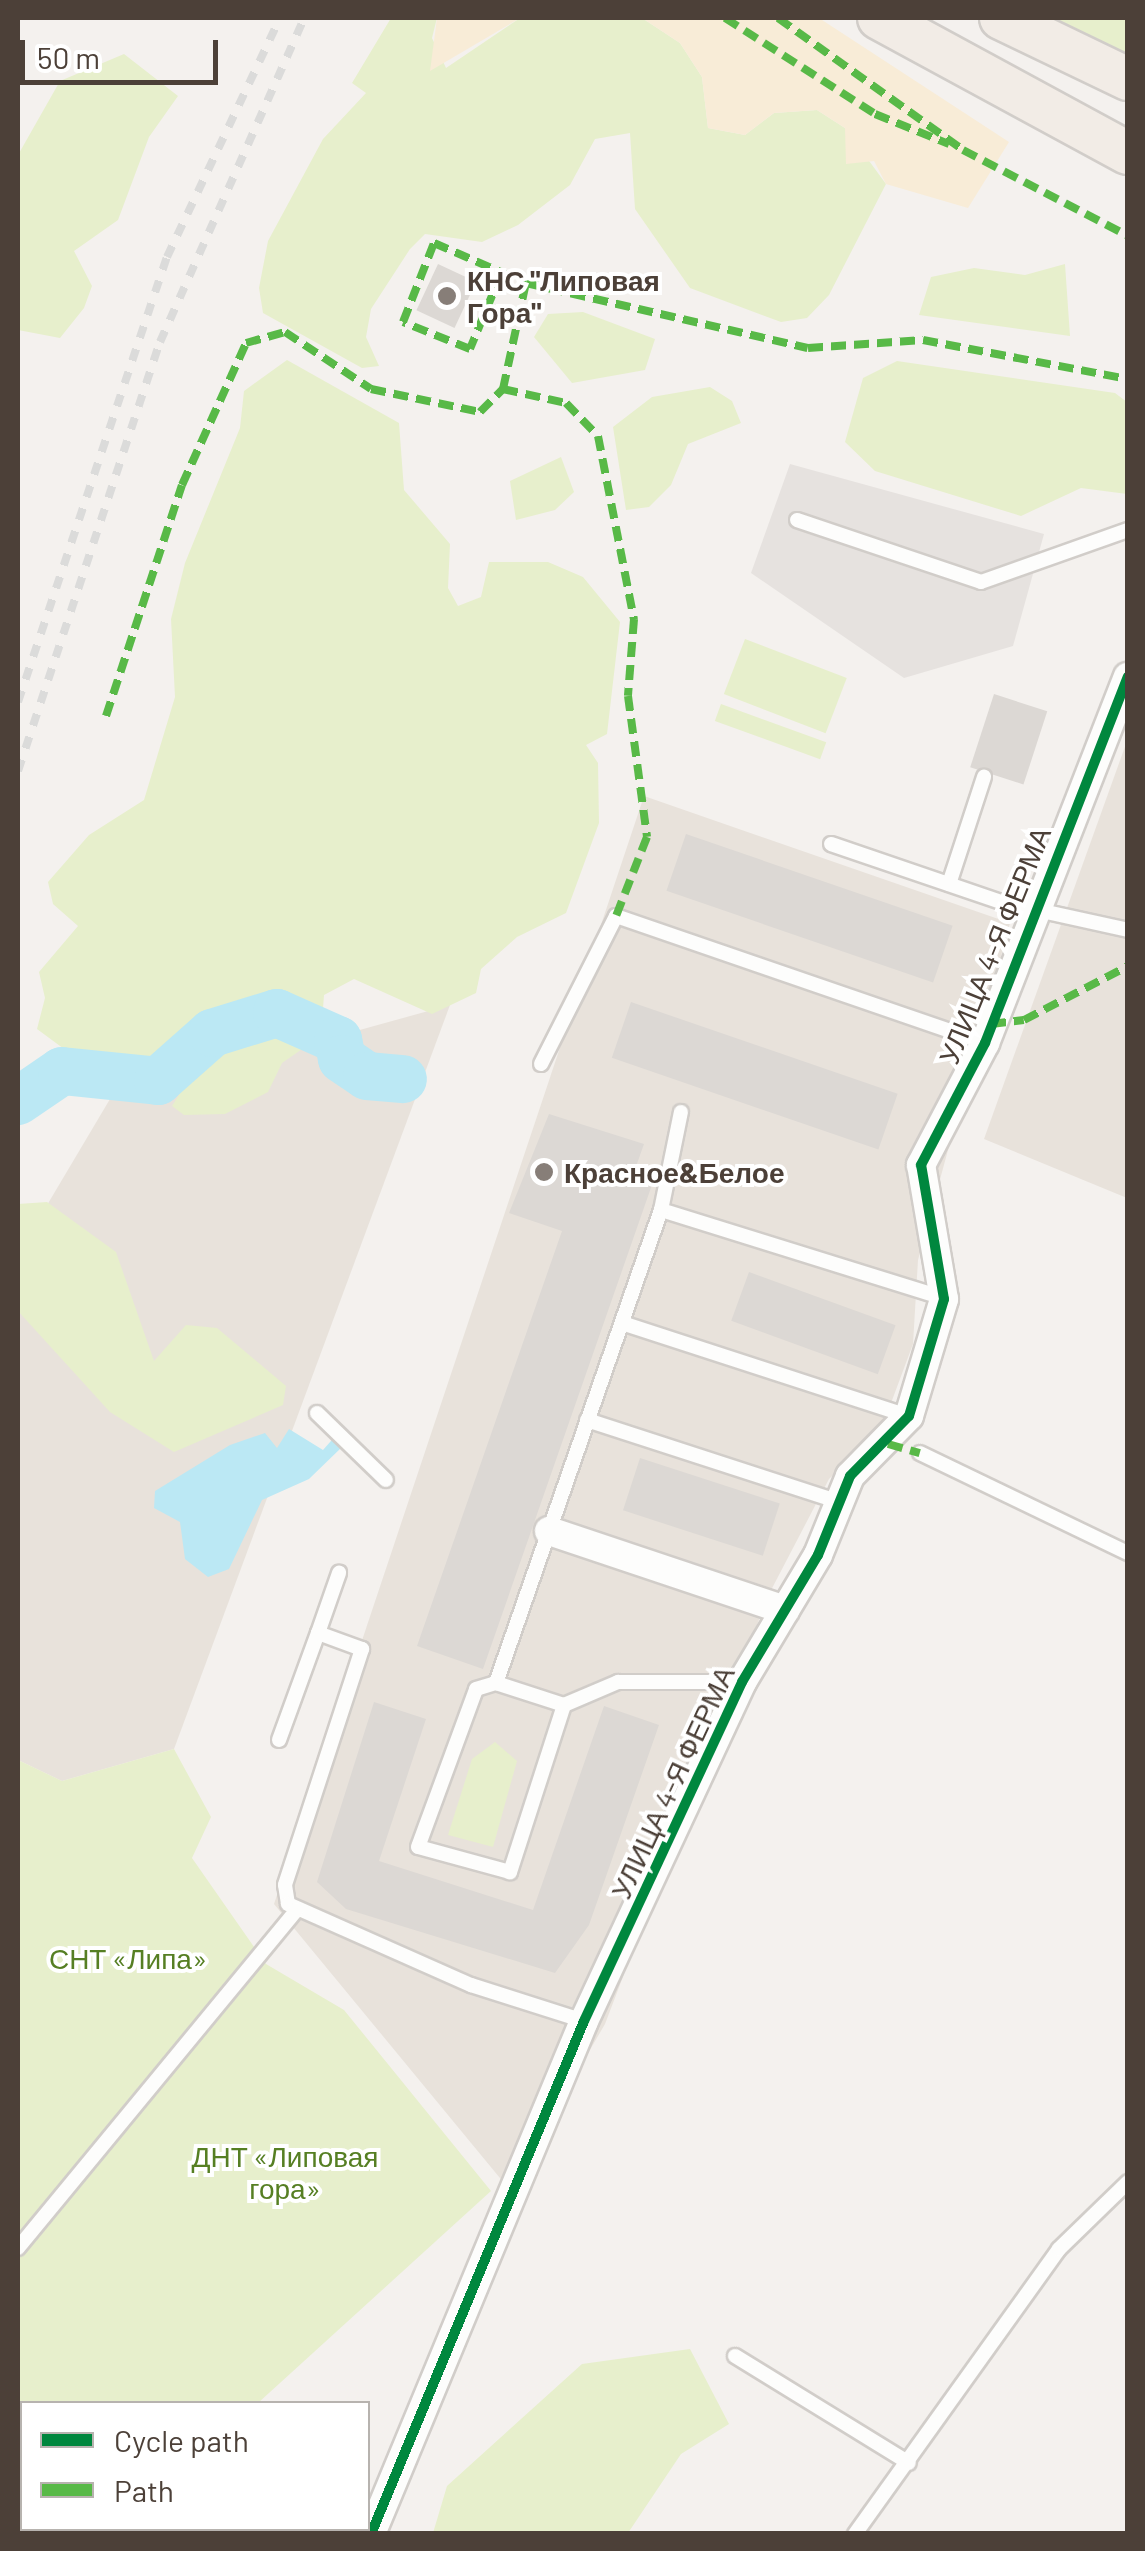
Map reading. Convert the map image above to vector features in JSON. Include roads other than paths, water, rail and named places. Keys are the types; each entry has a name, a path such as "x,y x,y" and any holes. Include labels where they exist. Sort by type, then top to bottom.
{"main road":[{"path":"879,18 1128,154"},
{"path":"1001,18 1128,80"}],"street":[{"name":"УЛИЦА 4-Я ФЕРМА","path":"371,2534 584,2021 742,1682 786,1610 836,1501 909,1416 936,1350 944,1299 921,1165 985,1043 1128,677"},
{"path":"549,1530 786,1610"}],"lane":[{"path":"796,520 981,582 1128,530"},
{"path":"949,884 984,777"},
{"path":"831,844 949,884 1128,930"},
{"path":"541,1064 616,916 985,1043"},
{"path":"496,1683 661,1210 681,1112"},
{"path":"661,1210 944,1299"},
{"path":"622,1323 909,1416"},
{"path":"317,1413 386,1480"},
{"path":"588,1420 836,1501"},
{"path":"920,1453 1128,1553"},
{"path":"280,1740 339,1574"},
{"path":"318,1634 362,1649 285,1884 297,1910 470,1984 584,2021"},
{"path":"564,1705 510,1872 418,1847 476,1689 496,1683 564,1705 618,1682 742,1682"},
{"path":"18,2248 297,1910"},
{"path":"855,2534 1059,2249 1128,2182"},
{"path":"735,2356 909,2463"}],"water":[{"path":"289,1429 323,1450 338,1433 342,1447 309,1479 262,1500 229,1569 208,1577 185,1559 180,1522 154,1508 155,1491 230,1445 265,1433 277,1448"}],"waterway":[{"path":"18,1101 62,1071 158,1081 212,1033 277,1013 338,1040 342,1059 367,1076 403,1079"}],"railway":[{"path":"18,702 167,257 280,18"},
{"path":"18,771 160,342 304,18"}],"place":[{"name":"КНС \"Липовая Гора\"","path":"447,296"},
{"name":"Красное&Белое","path":"544,1172"}],"park label":[{"name":"СНТ «Липа»","path":"128,1958"},
{"name":"ДНТ «Липовая гора»","path":"285,2172"}]}
